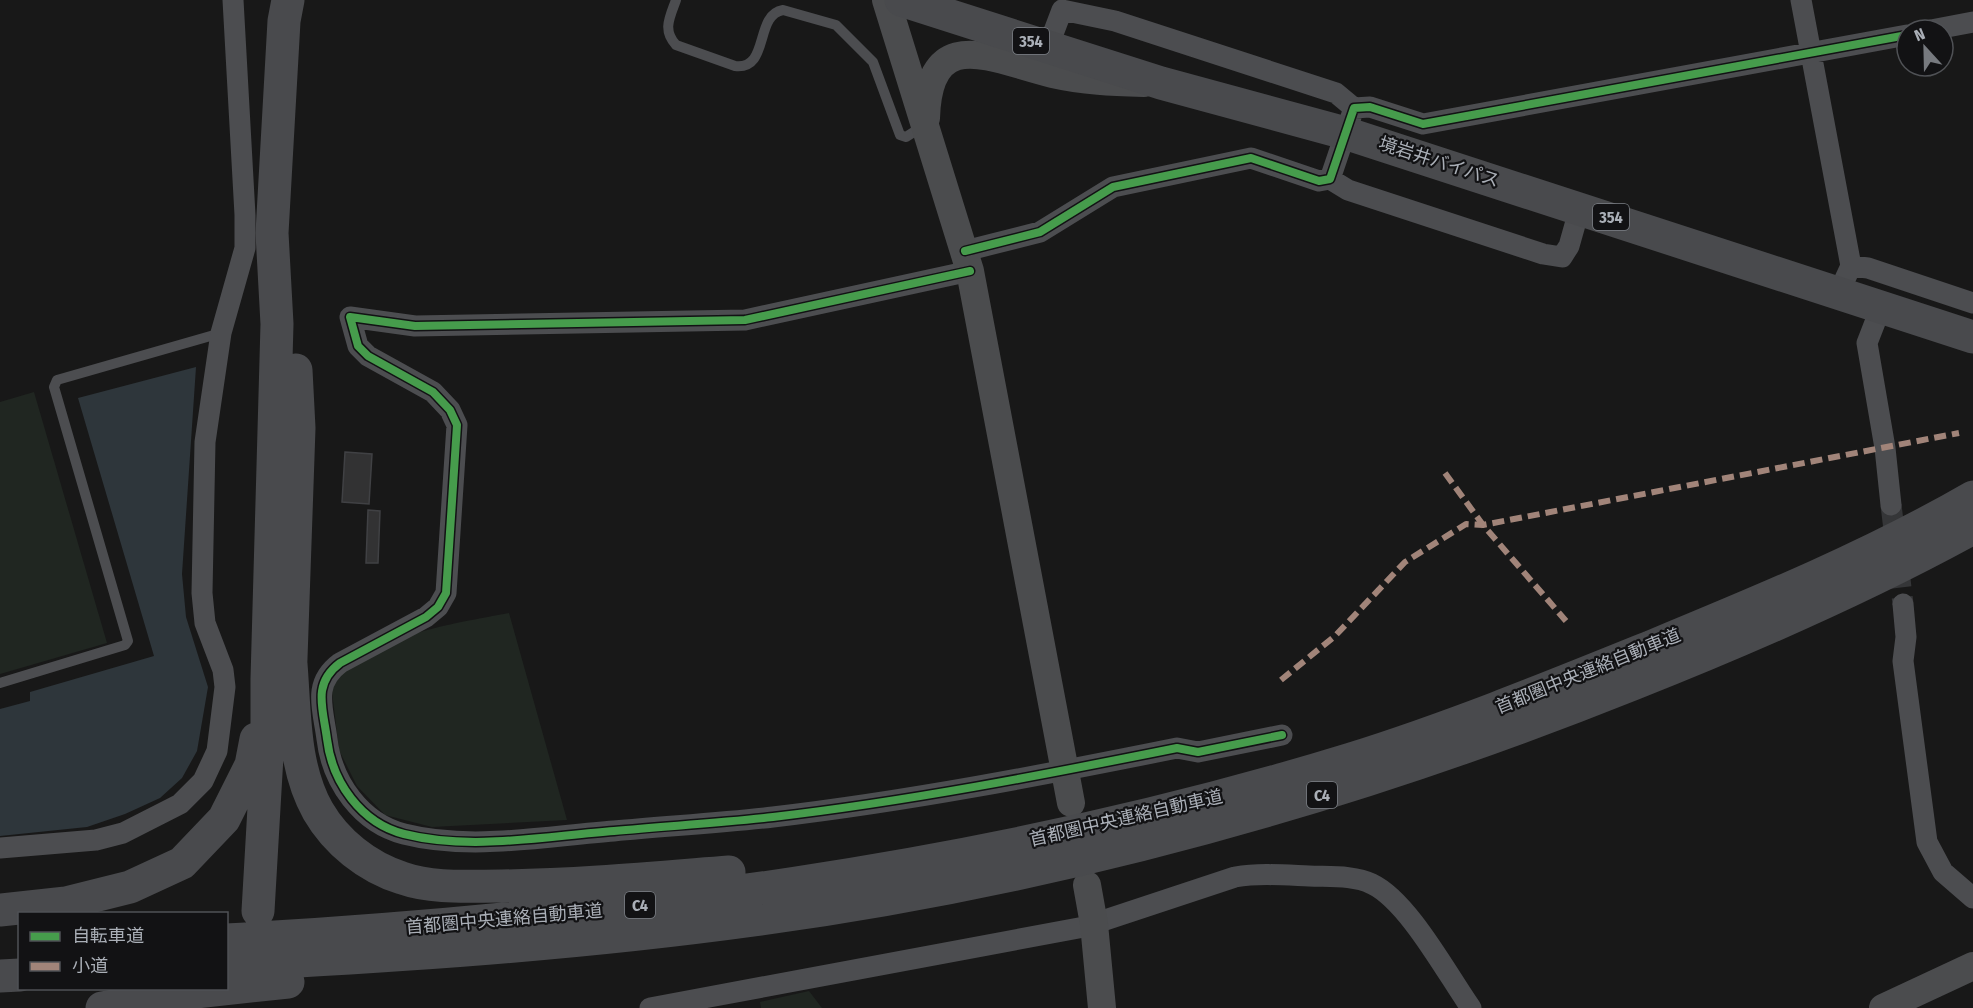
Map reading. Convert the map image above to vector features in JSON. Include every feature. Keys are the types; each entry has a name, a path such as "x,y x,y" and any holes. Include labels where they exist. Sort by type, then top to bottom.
{"highway":[{"path":"288,0 284,21 272,233 277,324 279,672 300,766 318,810 338,839 365,861 402,879 450,886 578,885 817,865 1050,837"},
{"path":"266,910 267,756 279,672 298,428 287,235 296,63 304,0"},
{"name":"境岩井バイパス","path":"901,0 1161,83 1349,120 1580,207 1845,279 1881,307 1973,337"},
{"name":"首都圏中央連絡自動車道","path":"228,940 325,935 609,909 754,890 1050,837 1202,801 1352,758 1514,702 1696,628 1826,571 1973,497"},
{"name":"首都圏中央連絡自動車道","path":"228,965 363,958 632,935 757,920 1059,864 1207,829 1361,784 1526,727 1707,655 1837,597 1973,528"},
{"path":"0,910 66,903 130,886 182,863 224,819 251,765 279,672"},
{"path":"228,988 364,973 632,935"},
{"path":"0,953 18,952"},
{"path":"0,976 18,975"},
{"path":"102,1008 214,990"}],"street":[{"path":"0,849 96,840 123,833 180,804 203,781 217,751 225,687 223,670 205,623 202,593 206,442 221,333 245,248 233,0"},
{"path":"886,0 968,261 1071,803"},
{"path":"1801,0 1845,279 1868,268 1973,303"},
{"path":"1048,47 1062,10 1115,21 1336,93 1349,120"},
{"path":"1955,25 1973,22"},
{"path":"1330,178 1349,120 1370,107 1423,124 1895,36"},
{"path":"926,124 926,99 936,71 944,62 958,55 987,55 1090,82 1161,83"},
{"path":"1282,735 1198,752 1177,748 904,799 772,817 491,841 403,834 380,824 365,814 351,797 330,759 321,684 327,672 426,617 438,607 446,593 457,425 450,410 433,392 368,356 358,346 350,317 415,326 745,320 968,261 1040,232 1113,188 1251,158 1319,180 1330,178 1348,190 1543,254 1562,256 1569,246 1580,207"},
{"path":"1881,307 1867,343 1885,448 1891,505"},
{"path":"1903,604 1906,637 1903,661 1927,842 1943,872 1973,898"},
{"path":"650,1008 1094,924 1235,877 1254,874 1359,880 1371,883 1386,893 1403,910 1471,1008"},
{"path":"1087,885 1094,924 1102,1008"},
{"path":"1883,1008 1973,966"}],"lane":[{"path":"676,0 667,24 671,40 676,45 735,66 744,67 752,62 759,52 770,16 776,11 783,10 836,25 873,62 900,135 912,136 926,124"},
{"path":"0,683 125,645 128,641 54,387 57,380 221,333"}],"shaded area":[{"path":"196,367 182,574 186,617 208,687 197,751 182,778 160,798 125,814 87,827 0,836 0,709 30,701 30,692 154,656 78,398"},
{"path":"34,392 107,643 0,674 0,402"},
{"path":"509,613 567,820 432,827 385,815 357,786 339,750 331,683 367,653 389,643 438,627"},
{"path":"809,991 822,1008 761,1008 760,1002"}],"building":[{"path":"345,452 372,454 369,504 342,502"},
{"path":"368,510 380,511 378,563 366,563"}],"tunnel":[{"path":"1891,505 1903,604"}],"marked path":[{"path":"1281,680 1335,636 1405,562 1466,524 1483,525 1959,433"},
{"path":"1445,473 1483,525 1566,621"}],"cycle path":[{"path":"965,251 1040,232 1113,187 1251,158 1319,181 1330,179 1354,108 1370,107 1423,124 1895,37"},
{"path":"970,271 745,320 415,326 350,317 358,346 368,356 433,392 450,410 457,425 446,593 438,607 426,617 340,663 331,671 323,688 322,707 330,755 342,785 362,810 389,829 429,839 509,841 824,811 976,787 1177,748 1198,752 1282,735"}]}
